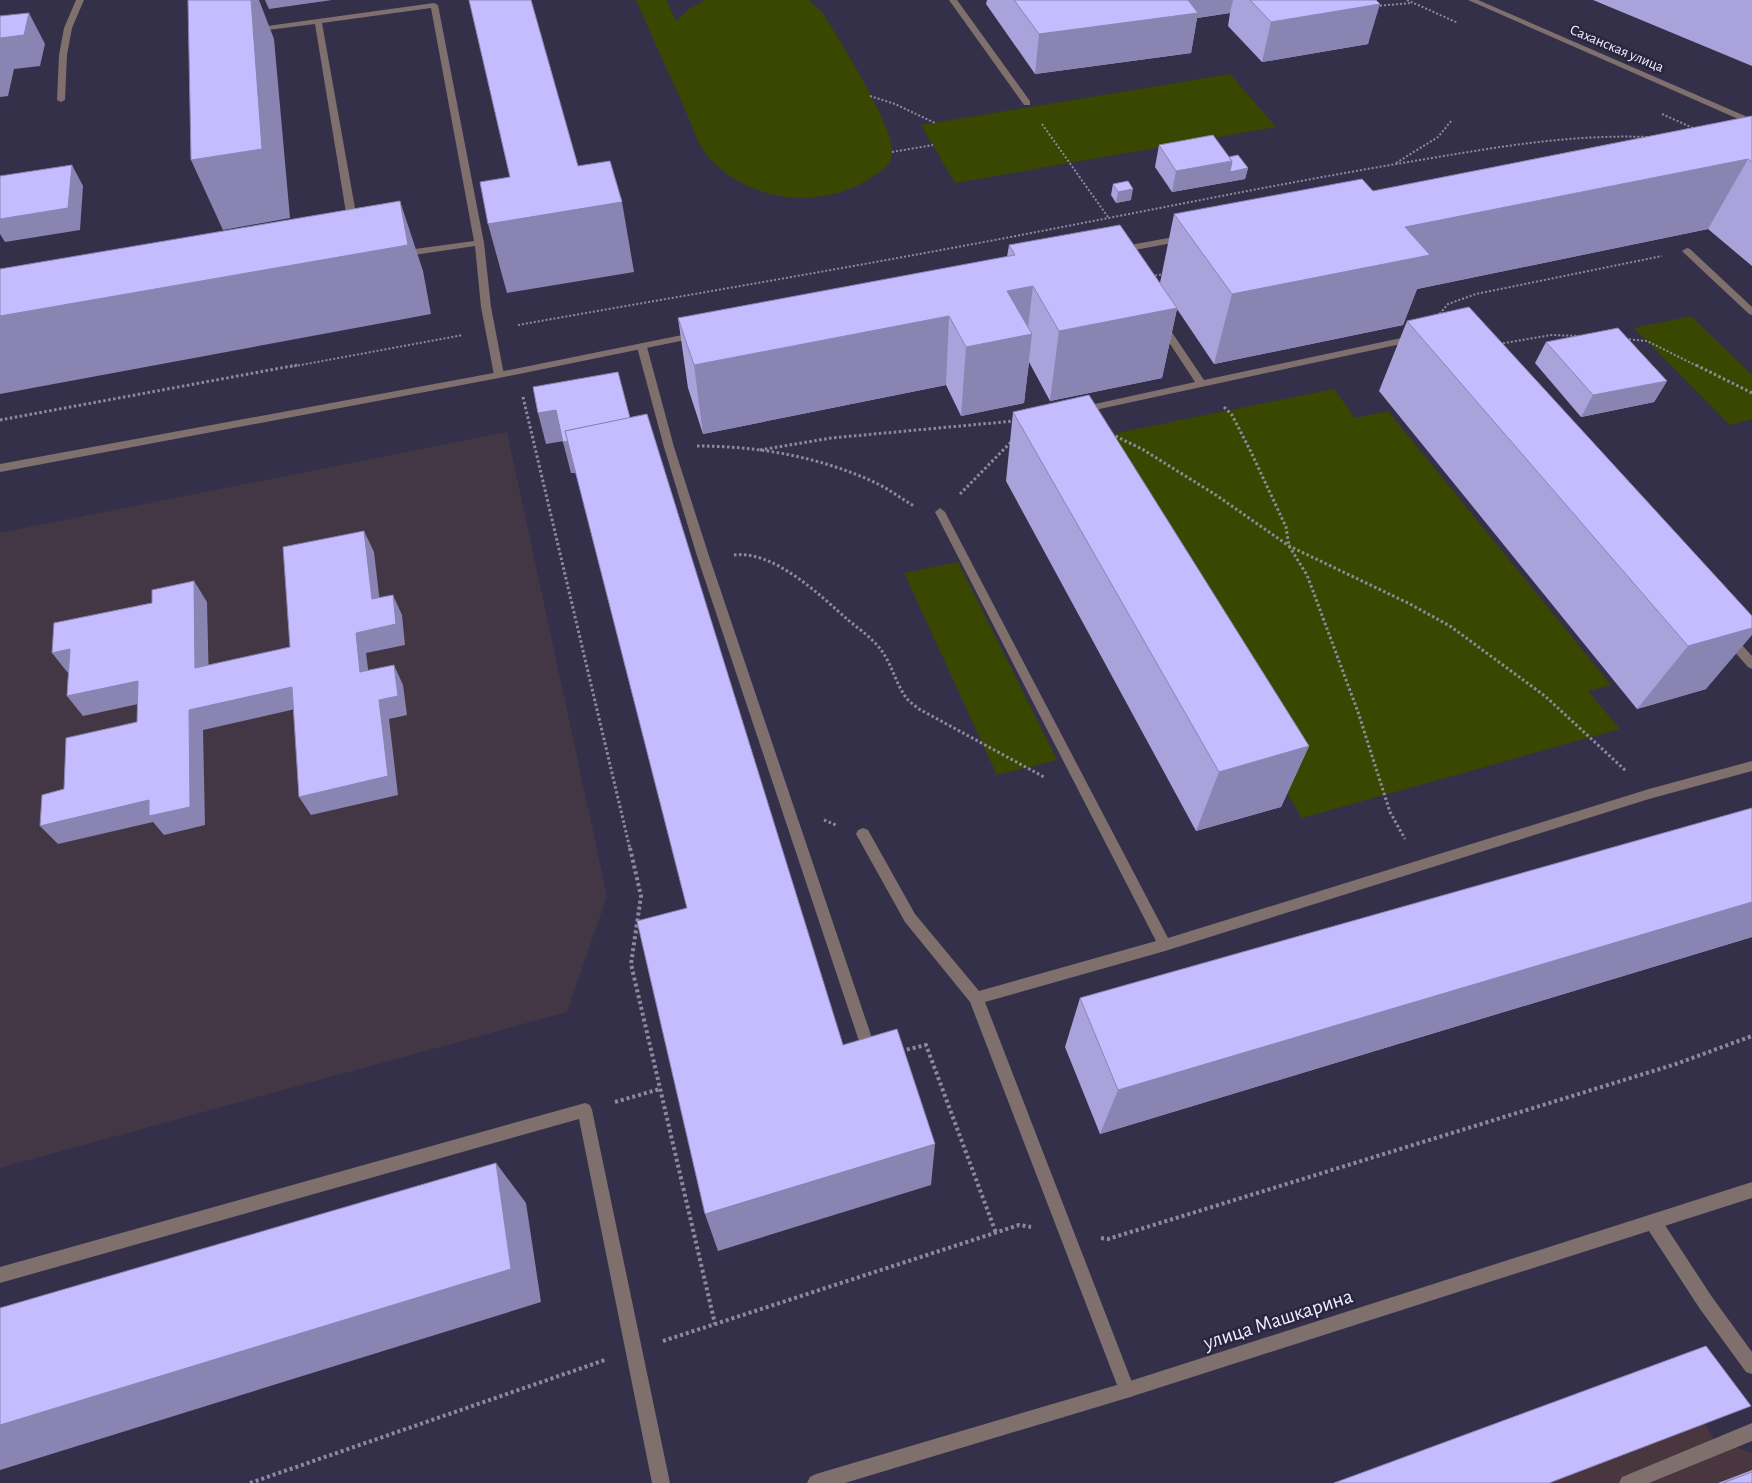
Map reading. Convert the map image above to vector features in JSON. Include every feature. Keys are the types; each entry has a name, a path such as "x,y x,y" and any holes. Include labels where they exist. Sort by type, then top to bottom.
{"street":[{"path":"61,100 63,55 68,28 80,0"},
{"path":"253,0 256,30 434,5 479,242 486,307 499,375"},
{"path":"953,0 1027,103"},
{"name":"Саханская улица","path":"1472,0 1752,122"},
{"path":"318,21 354,232"},
{"path":"1133,280 1109,252 1191,236"},
{"path":"387,256 479,242"},
{"path":"1686,251 1752,312"},
{"path":"1154,312 1201,384"},
{"path":"0,468 499,375 708,333"},
{"path":"1074,411 1422,336"},
{"path":"642,347 669,447 703,556 872,1058"},
{"path":"940,512 1165,945"},
{"path":"1719,628 1752,664"},
{"path":"976,998 1165,945 1649,794 1752,766"},
{"path":"863,834 910,918 976,998 1127,1390"},
{"path":"0,1275 585,1110 661,1483"},
{"name":"улица Машкарина","path":"816,1483 1127,1390 1752,1190"},
{"path":"1653,1222 1706,1303 1752,1366"},
{"path":"1628,1483 1752,1432"}],"path":[{"path":"1371,7 1414,3"},
{"path":"870,96 895,104 935,123"},
{"path":"1027,103 1108,217"},
{"path":"1394,164 1438,137 1452,120"},
{"path":"0,420 1394,164 1550,139 1586,136 1655,138"},
{"path":"892,152 933,146"},
{"path":"1422,336 1448,304 1476,294 1686,251"},
{"path":"1133,280 1172,272"},
{"path":"1493,345 1551,335 1584,336"},
{"path":"1620,339 1647,341 1752,393"},
{"path":"1201,384 1232,415 1286,527 1289,546 1307,575 1358,712 1390,812 1420,867"},
{"path":"523,396 641,896 631,964 715,1324"},
{"path":"1074,411 1104,430 1142,449 1216,495 1289,546 1408,603 1450,626 1545,696 1649,794"},
{"path":"756,450 831,438 1019,421"},
{"path":"669,447 707,446 756,450 838,468 878,484 915,507 940,512 1017,436"},
{"path":"703,556 742,554 764,560 794,575 820,595 878,646 890,664 905,697 919,709 1000,755 1087,798"},
{"path":"250,1483 634,1350 1019,1225 1108,1239 1667,1067 1752,1036"},
{"path":"926,1045 996,1233"},
{"path":"585,1110 660,1089"}],"shaded area":[{"path":"507,432 607,896 567,1012 0,1168 0,533"},
{"path":"1672,1369 1714,1439 1752,1453 1752,1483 1355,1483"}],"green space":[{"path":"636,0 666,0 676,21 689,9 705,0 809,0 823,13 875,103 890,138 892,156 888,164 872,177 853,188 811,198 789,197 768,193 748,186 729,175 712,161 699,143"},
{"path":"1230,74 1276,127 955,183 921,125"},
{"path":"1691,316 1752,375 1752,419 1730,425 1634,328"},
{"path":"1334,389 1355,418 1388,411 1611,685 1588,691 1620,729 1302,818 1078,441"},
{"path":"958,562 1057,760 997,775 904,573"}],"building":[{"path":"188,0 251,0 262,149 191,160"},
{"path":"469,0 531,0 578,166 610,161 622,202 488,224 480,182 510,177"},
{"path":"1014,0 1188,0 1198,13 1039,34"},
{"path":"1250,0 1376,0 1380,4 1271,22"},
{"path":"29,13 24,35 0,38 0,16"},
{"path":"1752,116 1752,162 1748,159 1405,227 1430,255 1232,294 1174,214 1362,179 1373,191"},
{"path":"1213,135 1232,161 1176,171 1159,145"},
{"path":"1238,155 1248,168 1230,172 1232,161 1229,157"},
{"path":"72,165 68,208 0,219 0,176"},
{"path":"1128,181 1133,189 1118,192 1113,184"},
{"path":"400,201 408,245 0,316 0,269"},
{"path":"1120,225 1177,308 1059,331 1033,286 1007,291 1032,334 966,347 949,316 694,365 678,318 1015,255 1009,245"},
{"path":"1469,307 1752,616 1752,628 1688,646 1407,321"},
{"path":"1618,328 1667,381 1593,395 1546,342"},
{"path":"618,372 630,418 565,431 568,441 563,442 556,410 538,413 533,387"},
{"path":"1089,395 1309,746 1219,772 1013,412"},
{"path":"647,414 843,1045 897,1029 935,1144 705,1214 637,921 687,908 565,431"},
{"path":"364,531 372,599 393,595 396,624 356,633 360,672 394,665 398,696 379,700 388,776 299,797 292,687 189,710 190,807 149,816 149,800 40,826 42,795 64,789 66,738 137,722 138,681 67,696 70,649 52,653 54,623 152,603 152,590 194,581 195,668 290,647 283,547"},
{"path":"1752,808 1752,902 1118,1090 1080,998"},
{"path":"496,1163 511,1269 0,1425 0,1308"},
{"path":"1706,1346 1751,1406 1549,1483 1334,1483"},
{"path":"1752,1472 1752,1483 1723,1483"}]}
